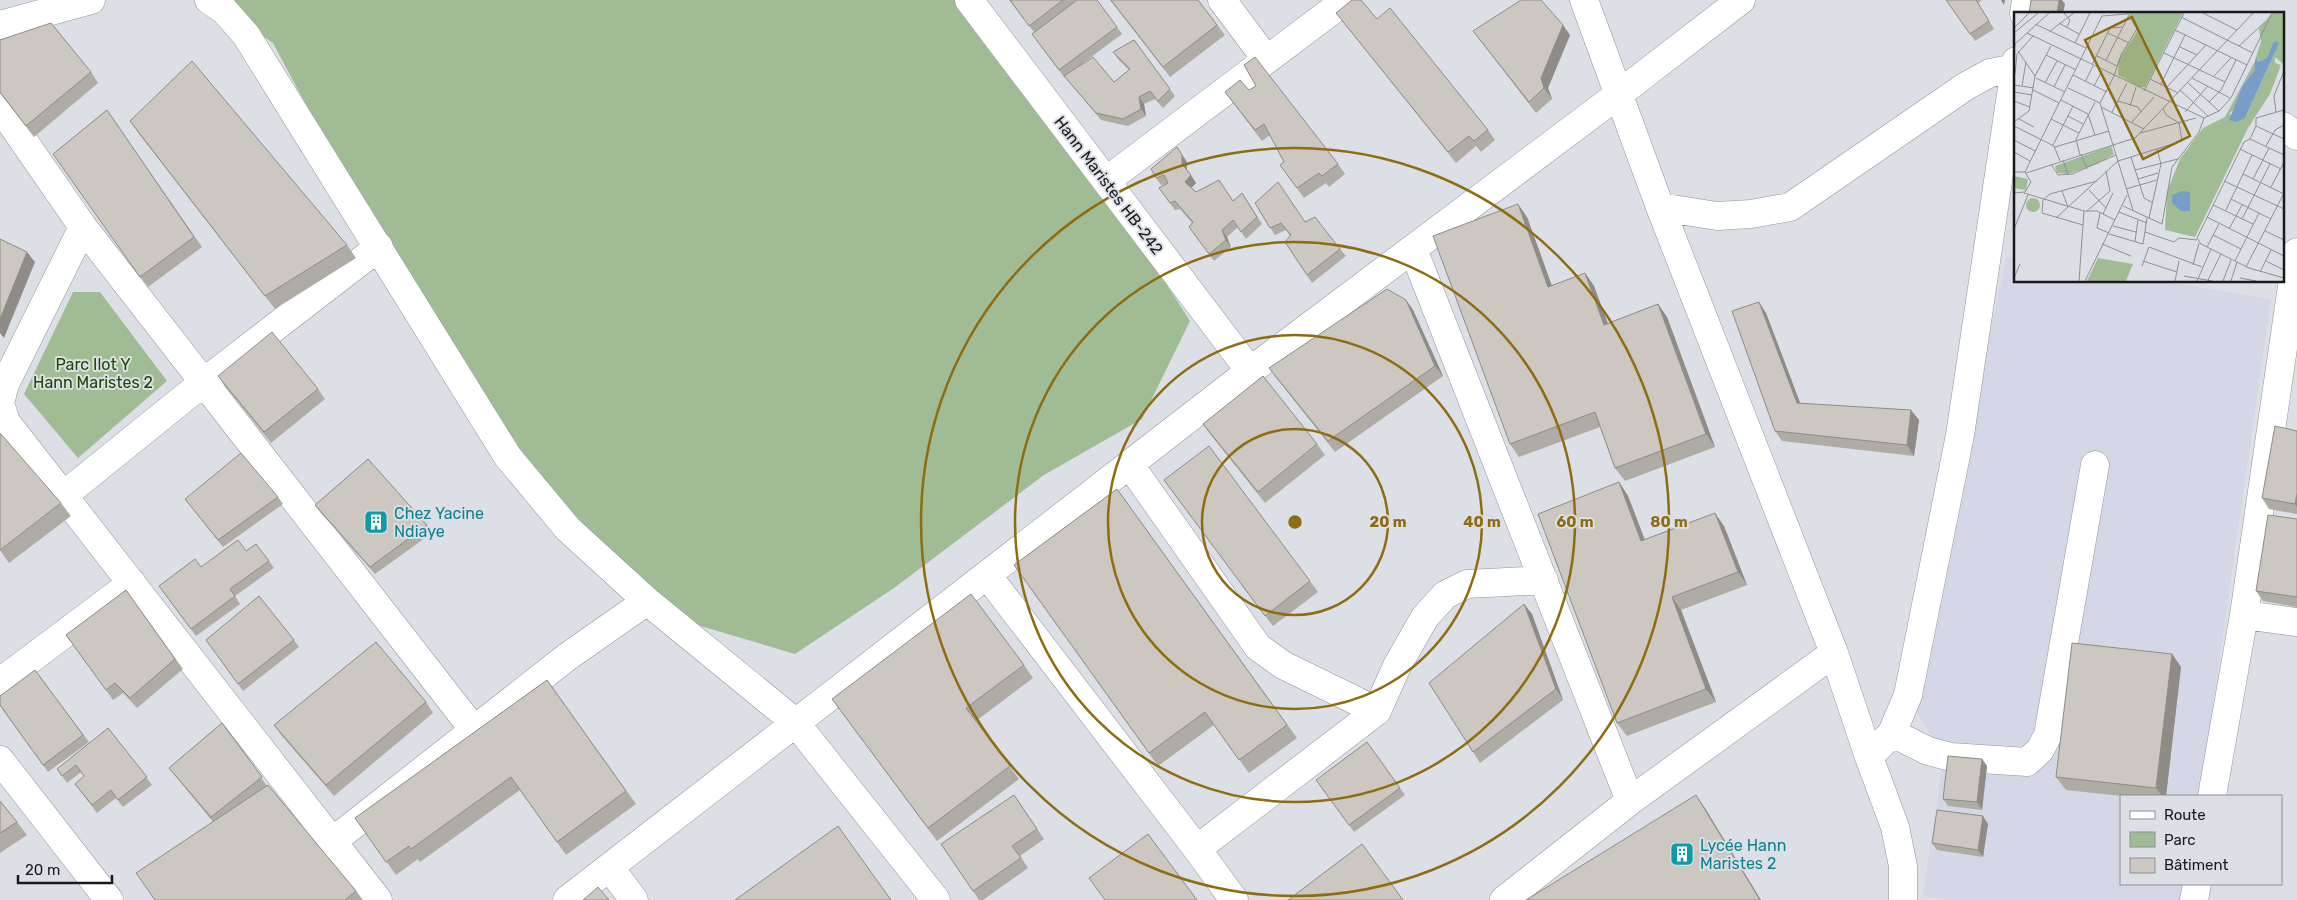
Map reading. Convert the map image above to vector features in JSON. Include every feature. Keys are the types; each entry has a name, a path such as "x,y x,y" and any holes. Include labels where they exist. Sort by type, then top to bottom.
{"street":[{"path":"0,25 91,0"},
{"path":"209,0 224,10 246,35 508,457 568,529 647,601 795,722 936,900"},
{"name":"Hann Maristes HB-242","path":"969,0 1250,371"},
{"path":"1222,0 1266,59"},
{"path":"1106,181 1346,0"},
{"path":"1584,0 1660,207 1834,653 1895,827 1902,866 1903,900"},
{"path":"567,900 1250,371 1741,0"},
{"path":"1660,207 1717,216 1751,214 1790,207 1966,86 1990,73 2014,66"},
{"path":"1869,757 1892,733 1908,695 1960,435 2014,73"},
{"path":"0,107 83,227 474,730"},
{"path":"2284,127 2297,136"},
{"path":"83,227 5,384 0,403 6,422 378,900"},
{"path":"64,495 204,382 379,247"},
{"path":"1413,249 1630,801"},
{"path":"2212,795 2244,615 2297,252"},
{"path":"1130,465 1258,647 1299,673 1378,711"},
{"path":"1892,733 1928,751 1951,758 2027,762 2040,750 2048,735 2095,465"},
{"path":"987,575 1234,900"},
{"path":"1197,849 1378,711 1397,666 1425,617 1445,595 1467,584 1544,580"},
{"path":"0,682 132,583"},
{"path":"333,842 568,657 647,601"},
{"path":"2244,615 2297,622"},
{"path":"1504,900 1630,801 1834,653"},
{"path":"0,760 109,900"},
{"path":"610,868 634,900"},
{"path":"2194,900 2197,885"}],"shaded area":[{"path":"2006,257 2014,258 2014,282 2167,282 2271,299 2200,795 2120,795 2120,885 2188,885 2186,900 1948,900 1923,896 1942,768 1933,740 1914,707"}],"green space":[{"path":"209,0 955,0 1117,207 1190,321 1142,419 1044,475 894,588 795,654 687,622 566,515 504,435 351,189 273,43"},
{"name":"Parc Ilot Y Hann Maristes 2","path":"73,292 100,292 167,381 78,458 24,394"}],"building":[{"path":"1010,0 1063,0 1029,26"},
{"path":"1077,0 1097,0 1117,27 1059,70 1032,34"},
{"path":"1111,0 1198,0 1217,25 1163,67"},
{"path":"1352,0 1361,0 1377,19 1390,8 1488,130 1474,141 1469,136 1448,152 1336,13"},
{"path":"1521,0 1541,0 1563,25 1541,78 1544,88 1529,102 1473,31"},
{"path":"1946,0 1976,0 1989,21 1970,34"},
{"path":"2031,0 2059,0 2057,12 2029,12"},
{"path":"51,23 91,72 26,126 0,92 0,40"},
{"path":"1134,40 1170,89 1158,101 1150,91 1139,97 1141,109 1123,119 1096,113 1064,76 1093,57 1114,82 1130,69 1113,52"},
{"path":"1255,57 1338,164 1322,176 1319,173 1297,188 1280,165 1284,162 1264,124 1255,130 1225,92 1240,80 1249,90 1256,86 1244,65"},
{"path":"192,61 347,245 265,296 130,121"},
{"path":"107,110 194,237 140,277 53,154"},
{"path":"1177,147 1182,155 1182,164 1191,175 1185,182 1196,192 1219,180 1233,201 1242,193 1257,217 1241,232 1233,220 1222,230 1226,240 1209,254 1189,227 1193,222 1175,201 1170,203 1159,188 1168,183 1164,175 1156,178 1151,169"},
{"path":"1278,182 1305,222 1315,217 1340,249 1307,275 1285,242 1291,235 1281,223 1270,228 1255,203"},
{"path":"1518,204 1548,287 1585,273 1604,325 1658,304 1706,434 1615,468 1595,412 1510,444 1433,236"},
{"path":"0,239 27,252 0,319"},
{"path":"1387,289 1406,300 1435,366 1328,441 1269,368"},
{"path":"1759,302 1797,403 1911,410 1907,445 1775,431 1732,311"},
{"path":"272,332 318,389 264,432 218,376"},
{"path":"1263,376 1317,444 1258,492 1203,424"},
{"path":"2275,426 2297,431 2297,494 2295,504 2262,498"},
{"path":"0,433 61,503 0,550"},
{"path":"1209,446 1310,581 1265,616 1164,480"},
{"path":"241,453 278,497 218,540 185,499"},
{"name":"Chez Yacine Ndiaye","path":"368,459 427,525 370,567 315,505"},
{"path":"1619,482 1641,541 1715,513 1738,572 1672,597 1706,689 1617,723 1538,514"},
{"path":"1117,489 1287,725 1239,760 1205,712 1149,753 1014,565"},
{"path":"2268,515 2297,519 2297,597 2256,591"},
{"path":"238,540 246,551 256,544 269,561 230,589 235,596 191,629 159,586 195,559 201,567"},
{"path":"126,590 175,659 130,698 115,683 106,690 66,635"},
{"path":"971,594 1024,665 966,708 1010,766 928,828 832,699"},
{"path":"259,596 294,640 238,684 206,640"},
{"path":"1524,604 1556,689 1473,752 1429,683"},
{"path":"376,642 426,702 326,785 274,725"},
{"path":"2072,643 2172,654 2156,788 2056,777"},
{"path":"35,670 83,735 43,765 0,705 0,696"},
{"path":"547,680 626,791 557,842 511,777 411,849 409,846 386,862 355,818"},
{"path":"222,723 262,777 211,817 169,768"},
{"path":"108,728 147,777 118,800 111,790 92,805 75,784 84,776 76,765 62,776 57,769"},
{"path":"1367,742 1400,788 1349,825 1316,780"},
{"path":"1948,756 1982,759 1977,802 1943,799"},
{"path":"268,785 356,891 345,900 155,900 136,873"},
{"path":"1014,795 1037,829 1012,846 1021,858 973,891 941,844"},
{"name":"Lycée Hann Maristes 2","path":"1696,795 1760,900 1526,900"},
{"path":"0,801 17,822 0,833"},
{"path":"1937,810 1983,816 1978,850 1932,843"},
{"path":"838,826 891,900 735,900"},
{"path":"1148,834 1197,900 1105,900 1089,878"},
{"path":"1362,844 1403,900 1288,900"},
{"path":"598,887 609,900 583,900"}],"place":[{"name":"Chez Yacine Ndiaye","path":"376,522"},
{"name":"Lycée Hann Maristes 2","path":"1682,854"}]}
